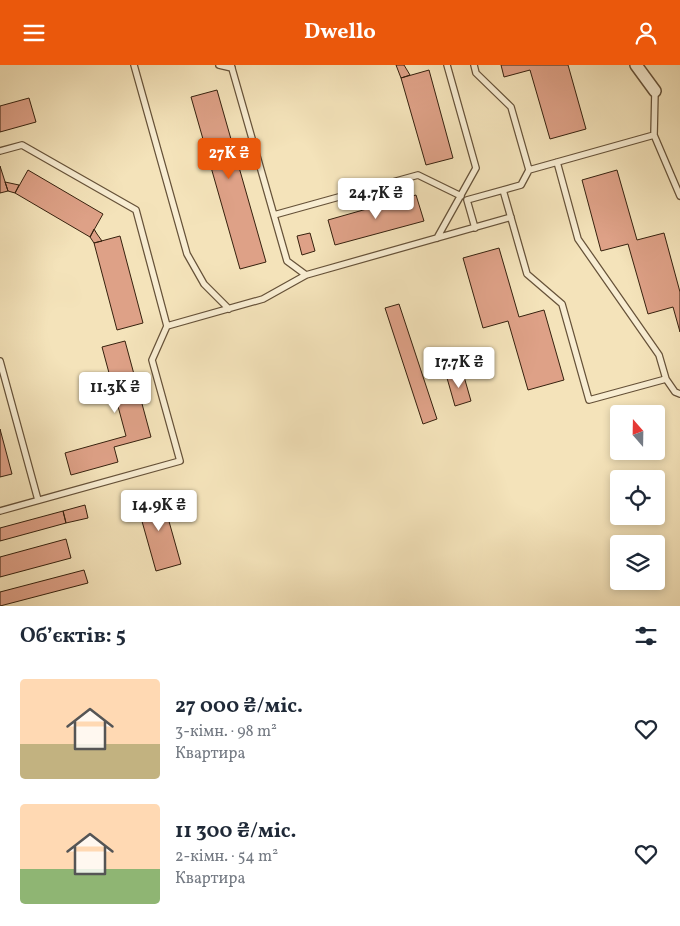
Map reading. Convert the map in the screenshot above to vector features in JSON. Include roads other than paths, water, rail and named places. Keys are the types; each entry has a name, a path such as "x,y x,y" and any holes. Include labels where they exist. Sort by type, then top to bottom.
{"street":[{"path":"636,65 655,91"}],"lane":[{"path":"134,65 187,254 204,284 229,309"},
{"path":"218,65 232,67 287,261 306,275"},
{"path":"437,238 476,168 447,65"},
{"path":"474,65 476,73 511,107 529,170"},
{"path":"655,91 654,135 680,196"},
{"path":"475,227 467,200 520,185 529,170 654,135"},
{"path":"0,151 22,145 136,210 167,326 152,359 180,461 0,511"},
{"path":"557,162 578,239 659,355 666,379 675,392 680,394"},
{"path":"274,215 418,175 460,196"},
{"path":"503,190 527,274 562,304 589,400 666,379"},
{"path":"167,326 263,299 306,275 511,217"},
{"path":"0,361 38,500"}]}
